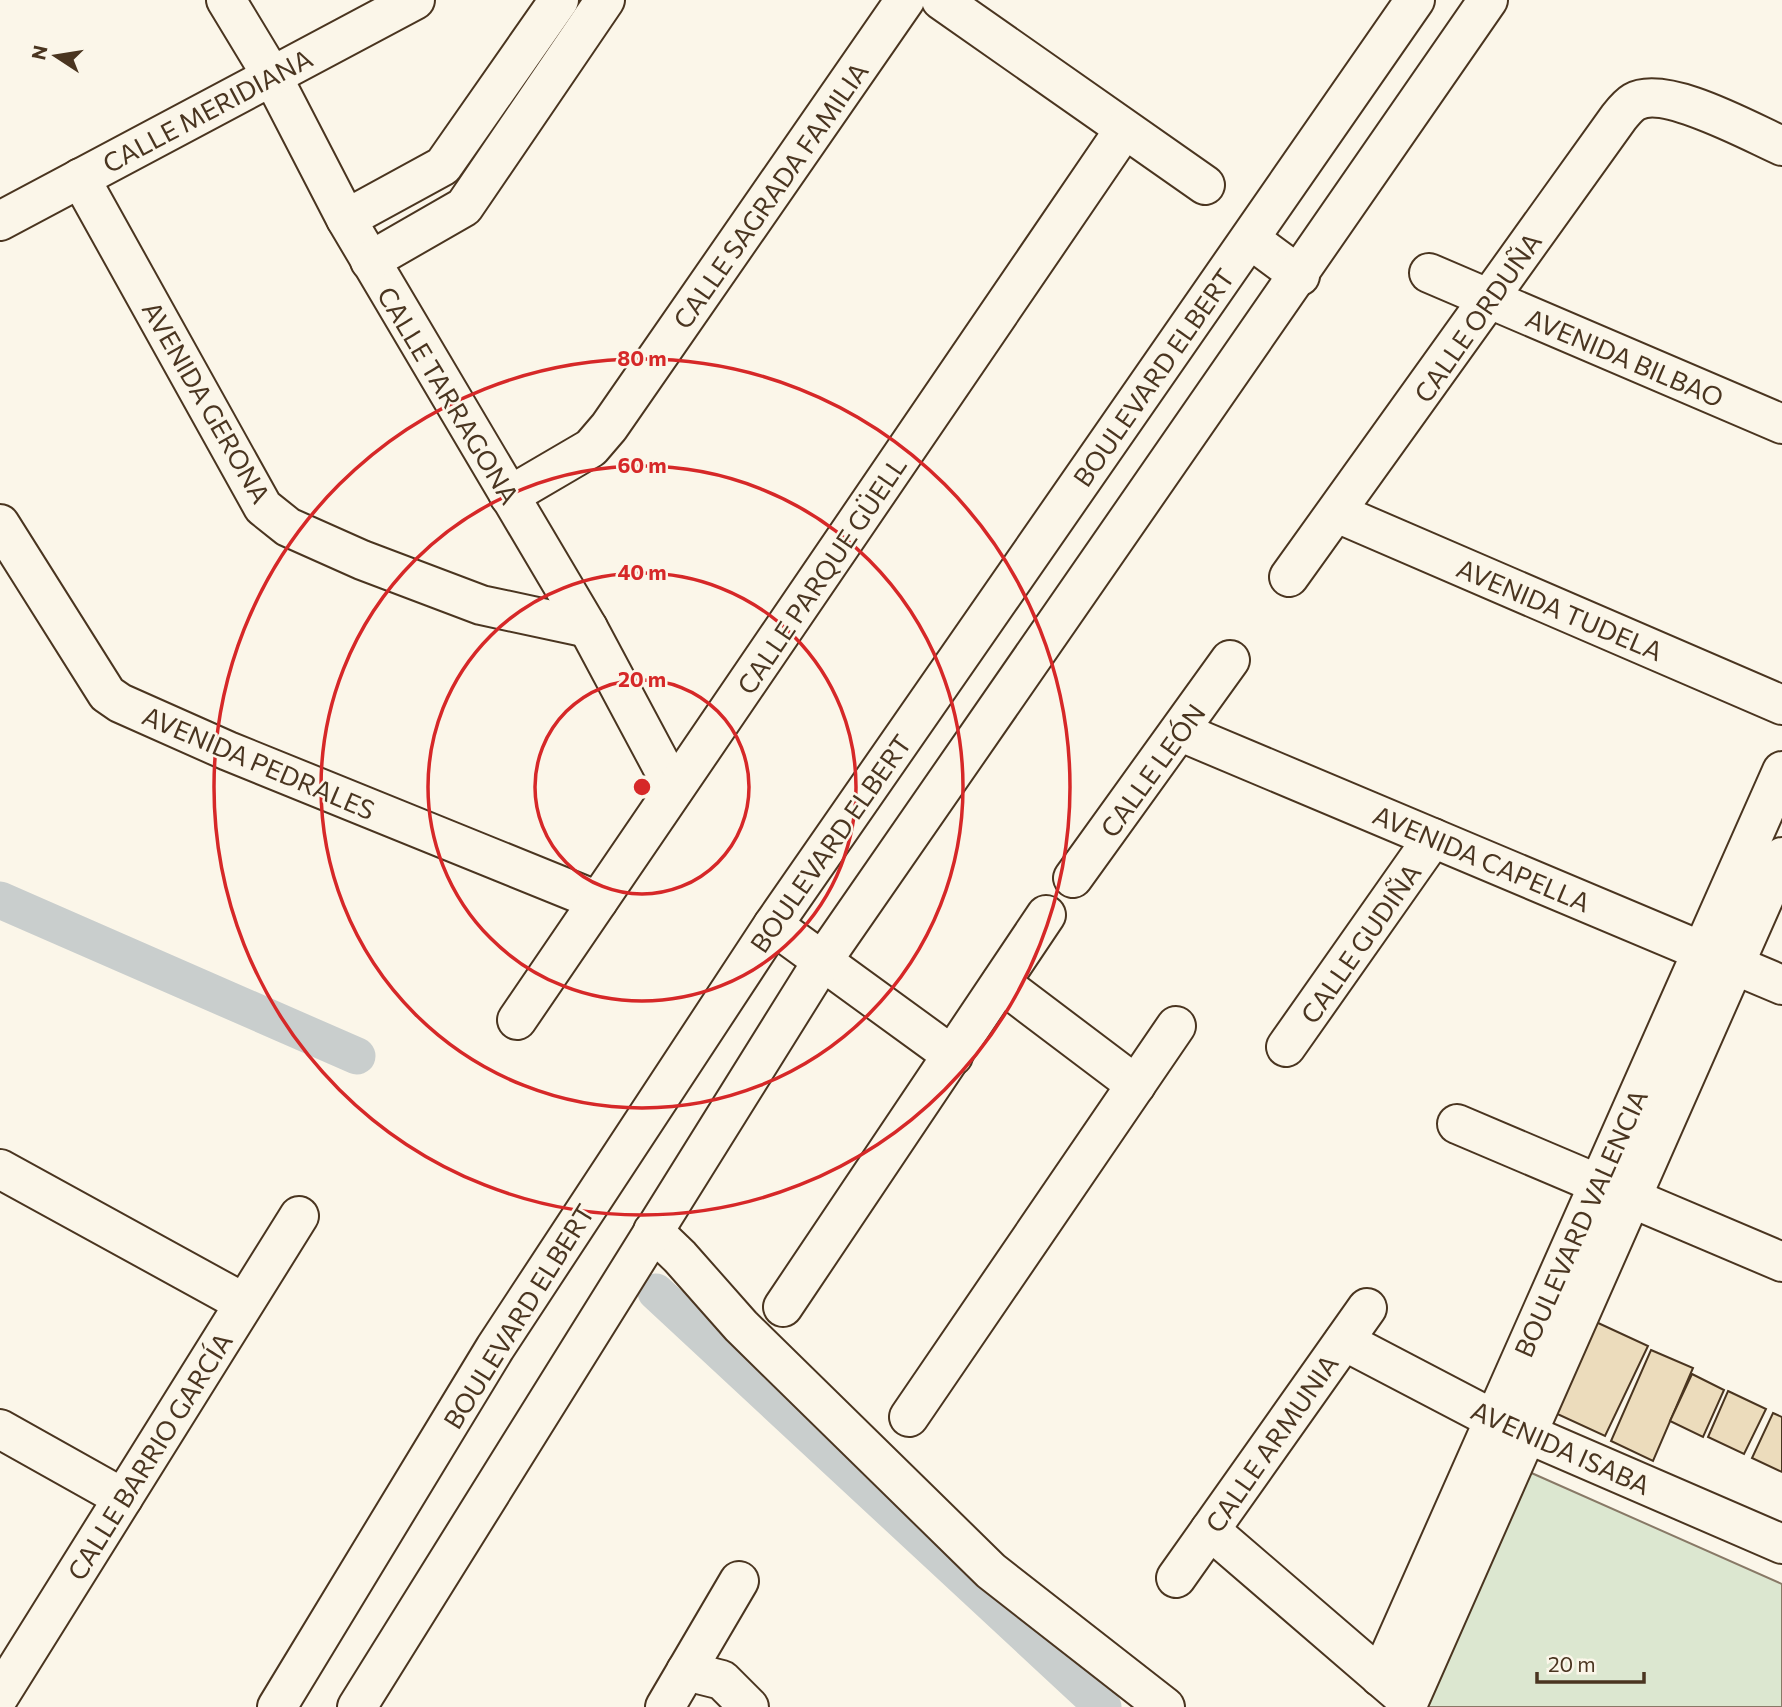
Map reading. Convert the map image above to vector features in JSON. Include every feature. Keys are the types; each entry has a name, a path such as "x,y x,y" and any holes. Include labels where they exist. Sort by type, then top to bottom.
{"street":[{"name":"CALLE TARRAGONA","path":"226,0 272,76 370,261 589,628 674,789"},
{"name":"CALLE MERIDIANA","path":"0,221 415,0"},
{"path":"370,261 464,208 605,0"},
{"name":"CALLE SAGRADA FAMILIA","path":"509,496 591,448 609,428 905,0"},
{"path":"941,0 1205,185"},
{"name":"BOULEVARD ELBERT","path":"278,1707 495,1348 773,925 1415,0"},
{"path":"356,1707 823,960 1300,276 1488,0"},
{"path":"346,219 443,166 550,13 574,47"},
{"name":"CALLE ORDUÑA","path":"1289,578 1489,298 1635,101 1648,98 1688,105 1782,146"},
{"name":"CALLE PARQUE GÜELL","path":"517,1020 1124,130"},
{"name":"AVENIDA GERONA","path":"80,178 263,507 288,527 362,560 481,605 589,628"},
{"path":"1250,239 1300,276"},
{"name":"AVENIDA BILBAO","path":"1429,273 1782,424"},
{"name":"AVENIDA TUDELA","path":"1338,513 1782,705"},
{"name":"AVENIDA PEDRALES","path":"0,524 107,694 120,703 228,751 598,901"},
{"name":"CALLE LEÓN","path":"1073,878 1181,732 1230,660"},
{"name":"AVENIDA CAPELLA","path":"1181,732 1782,985"},
{"name":"BOULEVARD VALENCIA","path":"1380,1677 1510,1426 1718,958 1782,771"},
{"name":"CALLE GUDIÑA","path":"1286,1047 1433,838"},
{"name":"BOULEVARD VALENCIA","path":"1718,958 1782,857"},
{"path":"783,1307 1046,915"},
{"path":"773,925 953,1056"},
{"path":"1001,983 1136,1085"},
{"path":"909,1418 1176,1026"},
{"path":"1457,1124 1782,1262"},
{"path":"0,1169 244,1303"},
{"name":"CALLE BARRIO GARCÍA","path":"0,1698 299,1216"},
{"path":"653,1231 680,1256 741,1326 991,1571 1165,1707"},
{"name":"CALLE ARMUNIA","path":"1176,1578 1367,1308"},
{"name":"AVENIDA ISABA","path":"1344,1341 1510,1426 1782,1544"},
{"name":"BOULEVARD VALENCIA","path":"1412,1704 1510,1426"},
{"path":"0,1429 123,1498"},
{"path":"1210,1530 1412,1704"},
{"path":"664,1707 739,1581"},
{"path":"686,1671 722,1679 749,1707"},
{"path":"0,1698 11,1707"}],"green space":[{"path":"1527,1471 1782,1584 1782,1707 1423,1707"}],"building":[{"path":"1596,1322 1648,1346 1605,1436 1553,1412"},
{"path":"1651,1350 1693,1368 1653,1461 1611,1441"},
{"path":"1692,1374 1724,1390 1703,1437 1670,1421"},
{"path":"1728,1391 1766,1409 1744,1454 1708,1437"},
{"path":"1773,1413 1782,1417 1782,1472 1752,1458"}],"waterway":[{"path":"0,900 357,1056"},
{"path":"656,1292 1103,1707"}]}
